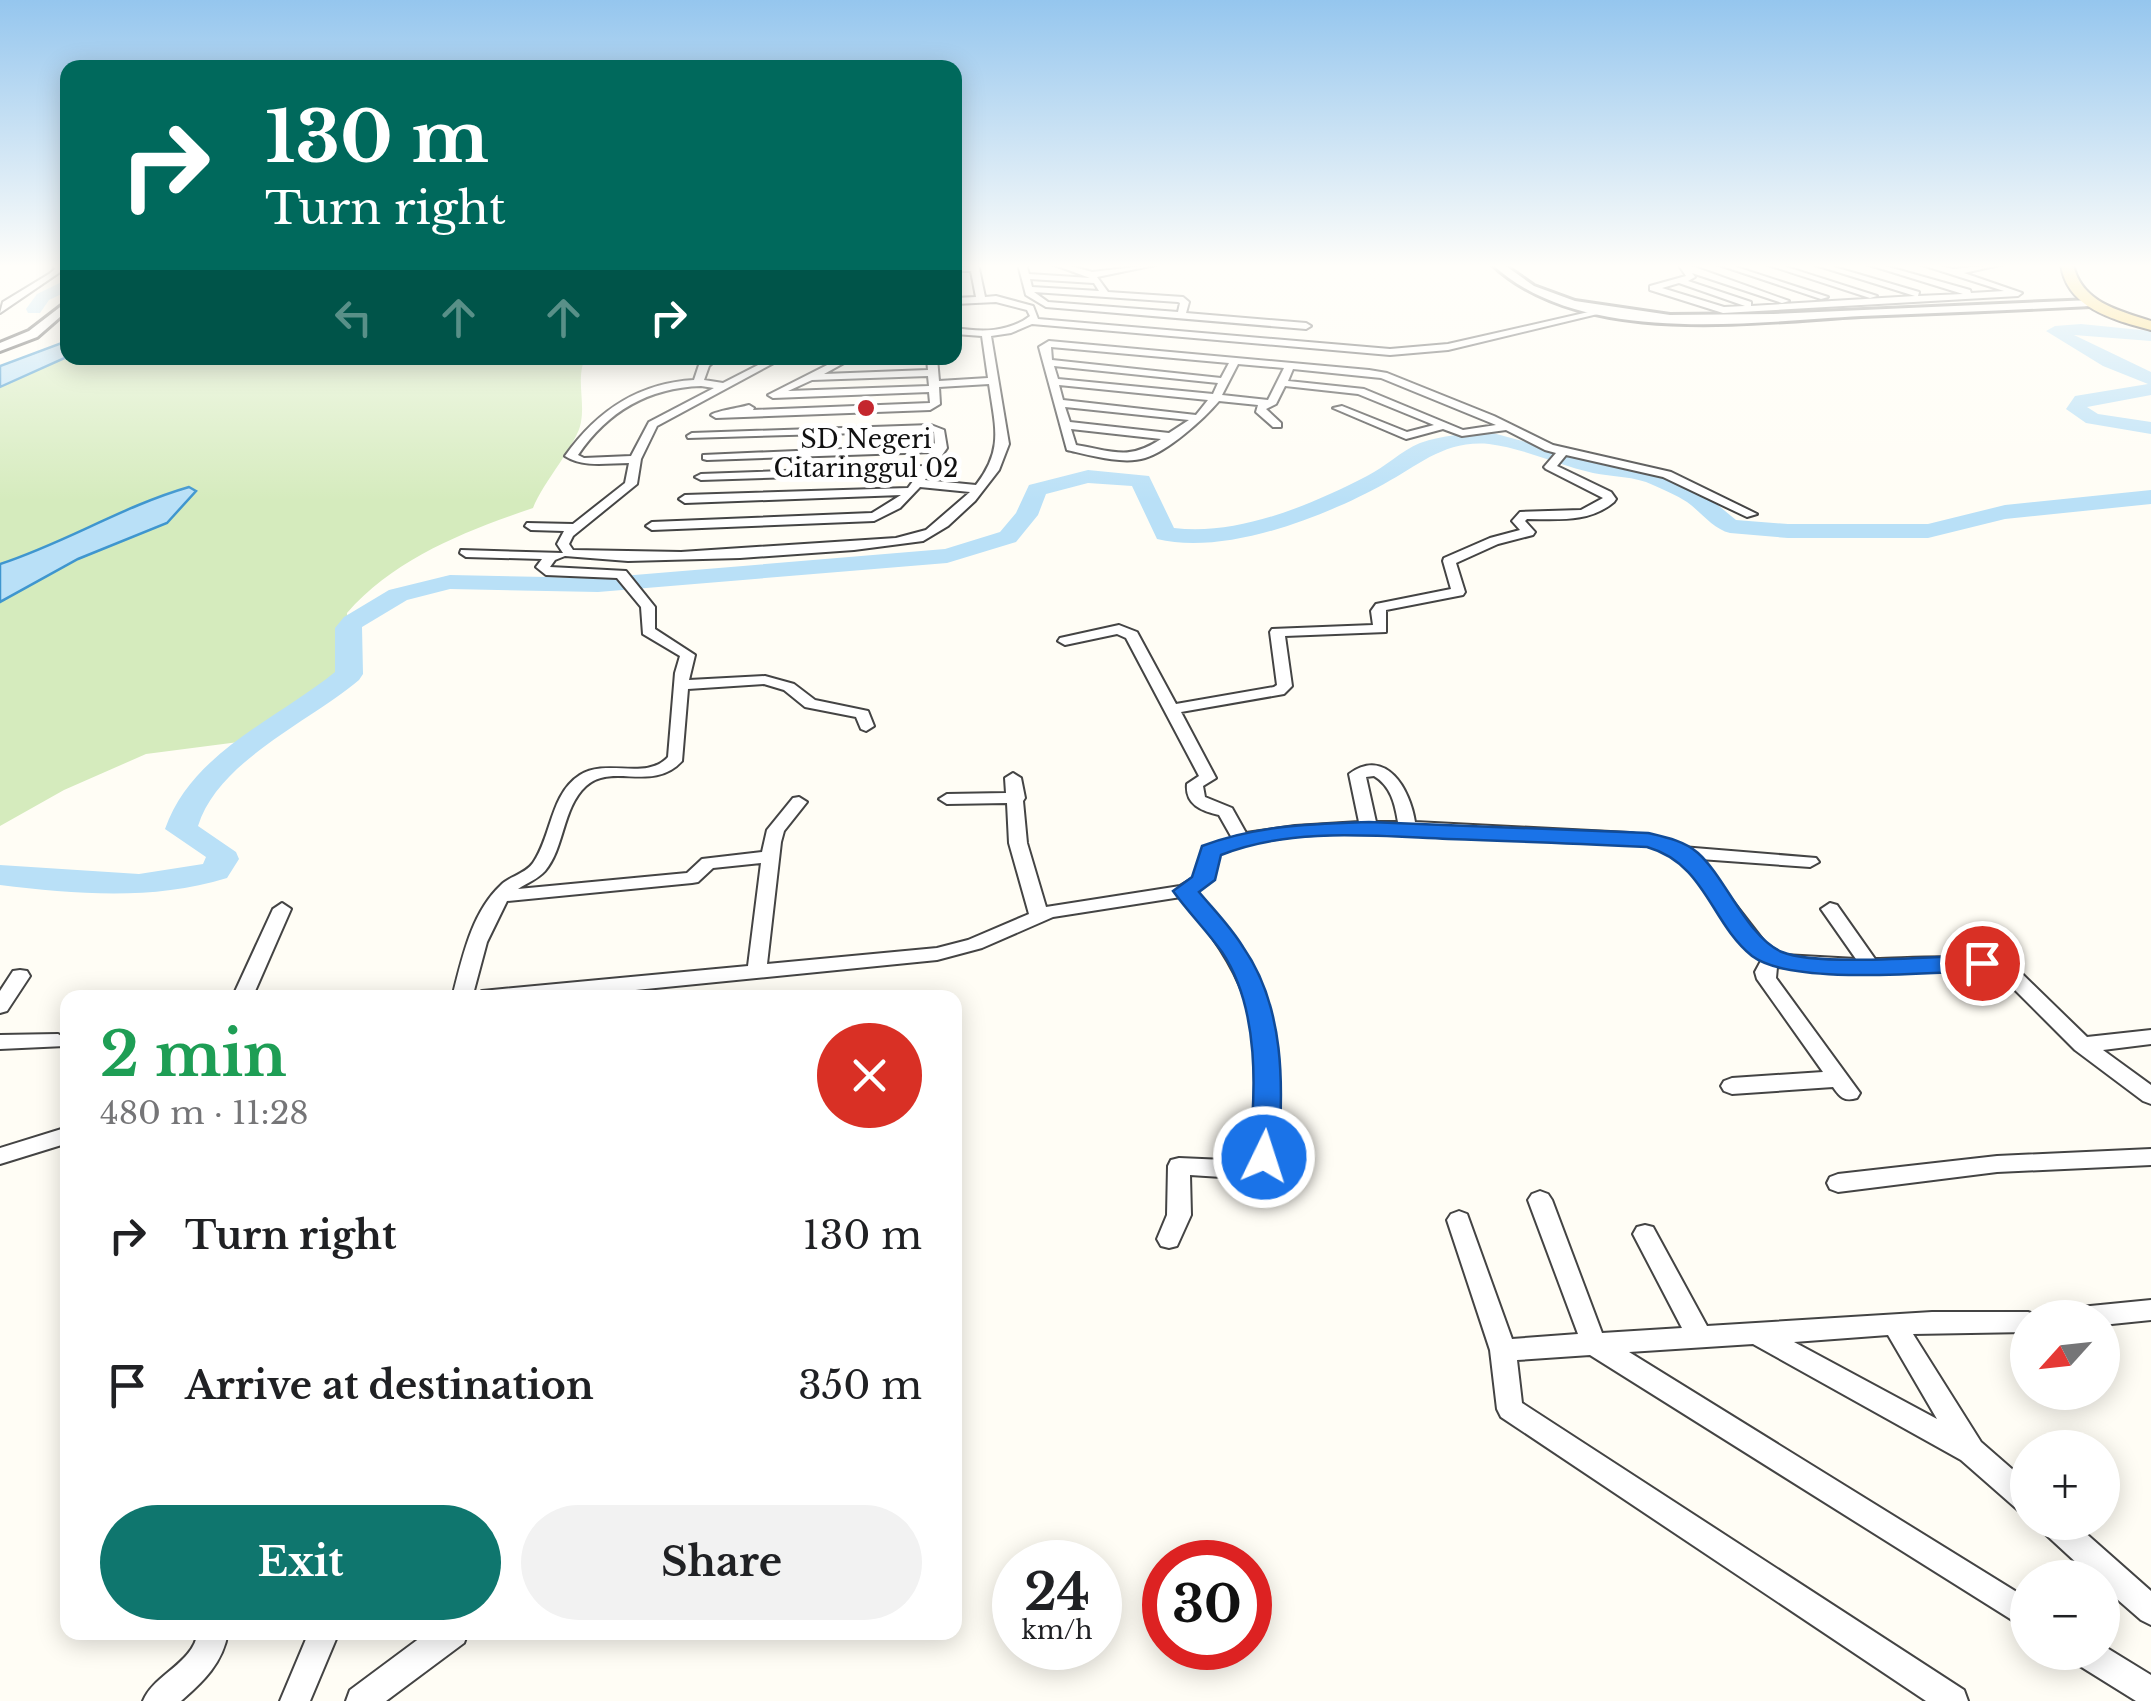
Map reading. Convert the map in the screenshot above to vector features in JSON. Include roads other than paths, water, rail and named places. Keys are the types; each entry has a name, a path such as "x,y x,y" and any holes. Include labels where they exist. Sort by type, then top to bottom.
{"street":[{"path":"0,356 23,343"},
{"path":"466,553 574,556 766,551 909,541 940,528 980,486 1003,451 988,343"},
{"path":"1155,353 1162,343"},
{"path":"1305,343 1404,351 1463,343"},
{"path":"1341,343 1400,347 1428,343"},
{"path":"1235,361 1216,398 1199,418 1172,437 1142,456 1097,453 1073,449 1044,347 1047,344 1155,353 1382,375 1507,427 1558,457 1667,474 1752,514"},
{"path":"1050,363 1225,381"},
{"path":"699,380 705,365"},
{"path":"574,556 564,544 575,528 627,490 634,478 635,459 653,424 764,365"},
{"path":"738,414 833,365"},
{"path":"716,415 924,408 935,404 933,365"},
{"path":"1056,382 1264,403 1272,402 1290,366"},
{"path":"807,377 877,375 934,382 994,381"},
{"path":"877,375 877,391"},
{"path":"635,459 582,461 570,456 610,410 661,386 699,380 724,386"},
{"path":"773,395 877,391 934,382"},
{"path":"1281,383 1354,389 1467,434 1507,427"},
{"path":"1264,403 1260,410 1277,425"},
{"path":"1060,404 1199,418"},
{"path":"1338,408 1406,436 1444,426"},
{"path":"1064,425 1172,437"},
{"path":"692,436 931,428 939,430 941,448 891,510 874,517 647,528 685,499 701,478 712,436"},
{"path":"707,457 941,448"},
{"path":"1171,709 1280,691 1285,686 1277,632 1381,629 1381,607 1458,592 1450,561 1494,541 1524,536 1528,532 1518,521 1524,515 1582,514 1610,499 1590,485 1552,469 1558,457"},
{"path":"701,478 815,473 980,486"},
{"path":"813,494 815,473"},
{"path":"685,499 813,494 919,480"},
{"path":"531,526 575,528"},
{"path":"464,990 474,950 501,896 509,886 536,872 567,804 588,776 660,770 676,758 681,685 688,655 648,631 648,607 622,574 546,571 543,566 550,556"},
{"path":"1065,640 1114,630 1128,632 1208,778 1196,784 1196,796 1203,805 1226,812 1241,839"},
{"path":"681,685 776,682 810,704 864,714 866,726"},
{"path":"1369,829 1357,774 1375,769 1384,772 1406,804 1407,830"},
{"path":"1012,778 1017,798 1018,843 1038,916"},
{"path":"947,799 1017,798"},
{"path":"757,971 776,830 800,802"},
{"path":"563,990 937,954 975,944 1062,909 1185,891 1203,880 1210,851 1241,839 1300,831 1369,829 1630,838 1683,852 1810,862"},
{"path":"1683,852 1758,948 1772,958 1820,965 1998,966 2013,974 2082,1045 2151,1096"},
{"path":"501,896 696,878 708,863 770,857"},
{"path":"1169,1239 1179,1215 1179,1166 1254,1170 1264,1157 1269,1097 1264,1038 1245,972 1234,950 1185,891"},
{"path":"246,990 282,908"},
{"path":"1830,909 1870,966"},
{"path":"1732,1086 1844,1086 1767,979 1764,972 1772,958"},
{"path":"0,1006 20,976"},
{"path":"2082,1045 2151,1037"},
{"path":"0,1042 58,1042"},
{"path":"0,1156 60,1137"},
{"path":"1838,1183 1997,1164 2151,1157"},
{"path":"1540,1200 1594,1344 2010,1605"},
{"path":"1459,1220 1503,1350 1510,1409 1954,1701"},
{"path":"1645,1234 1700,1337"},
{"path":"2120,1313 2151,1310"},
{"path":"1503,1350 1894,1324 2010,1322"},
{"path":"1894,1324 1971,1451"},
{"path":"1758,1335 1971,1451 2010,1485"},
{"path":"2072,1540 2151,1610"},
{"path":"158,1701 202,1659 213,1640"},
{"path":"294,1701 321,1640"},
{"path":"361,1701 442,1640"},
{"path":"2115,1670 2151,1693"}],"water":[{"path":"60,344 60,360 0,387 0,366"},
{"path":"189,487 196,491 167,523 78,559 0,602 0,564"}],"waterway":[{"path":"2077,343 2151,379"},
{"path":"2151,389 2082,400 2076,409 2093,419 2151,428"},
{"path":"0,875 139,884 193,878 215,871 223,859 220,852 181,829 188,807 204,785 252,744 349,674 348,628 353,622 398,595 450,582 598,585 947,556 1008,537 1027,515 1037,490 1088,477 1141,481 1165,534 1198,538 1269,523 1328,503 1378,479 1424,449 1449,441 1489,438 1595,467 1652,476 1694,497 1730,526 1788,531 1928,531 2005,512 2151,497"}],"place":[{"name":"SD Negeri Citaringgul 02","path":"866,408"}]}
